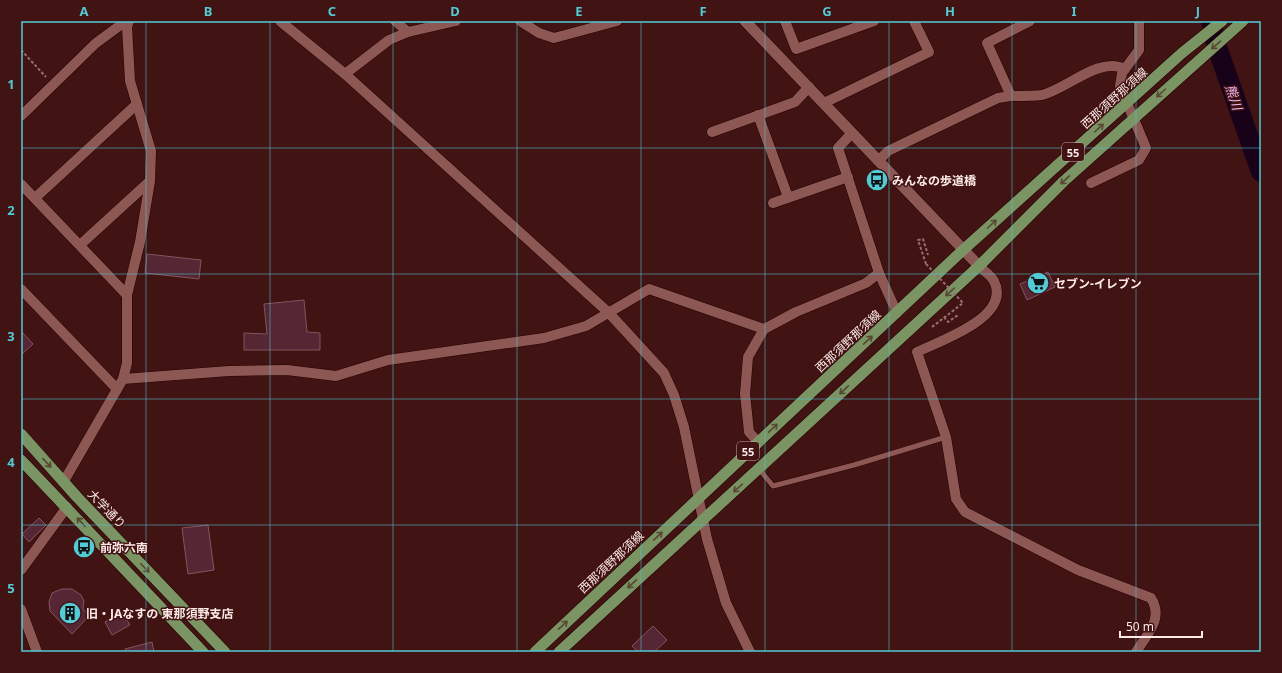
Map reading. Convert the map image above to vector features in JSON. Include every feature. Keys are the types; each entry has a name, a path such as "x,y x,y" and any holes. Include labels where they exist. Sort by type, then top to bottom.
{"main road":[{"name":"西那須野那須線","path":"535,652 699,496 963,250 1182,53 1222,21"},
{"name":"55","path":"559,652 979,266 1064,181 1190,67 1243,22"},
{"name":"大学通り","path":"21,434 225,652"},
{"path":"21,460 204,652"}],"street":[{"path":"21,116 96,43 127,21"},
{"path":"64,481 117,389 124,380 127,363 127,295 140,242 150,181 151,151 130,81 127,21"},
{"path":"280,21 345,74 609,313 652,357 664,373 674,395 684,427 704,518 707,539 726,603 750,652"},
{"path":"395,21 408,32"},
{"path":"345,74 389,40 408,32 456,21"},
{"path":"520,21 539,34 554,38 617,21"},
{"path":"745,21 963,250 991,277 996,287 994,300 989,311 974,324 917,352 946,437 956,499 965,512 1078,570 1151,598 1156,606 1157,618 1136,652"},
{"path":"785,21 796,49 874,21"},
{"path":"824,103 929,52 914,21"},
{"path":"1011,96 987,42 1030,21"},
{"path":"1091,183 1139,160 1146,148 1132,119 1128,103 1120,86 1120,78 1139,50 1139,21"},
{"path":"878,161 888,150 998,98 1043,94 1104,66 1117,65 1125,69"},
{"path":"712,132 795,102 809,87"},
{"path":"35,198 137,104"},
{"path":"758,115 788,198"},
{"path":"852,133 838,148 879,273 897,313"},
{"path":"773,203 848,177"},
{"path":"80,245 150,181"},
{"path":"21,184 127,295"},
{"path":"758,442 749,432 745,394 748,357 764,329 796,312 866,284 879,273"},
{"path":"21,289 117,389"},
{"path":"124,380 229,371 272,370 287,370 336,376 388,360 544,338 586,326 648,289 764,329"},
{"path":"21,570 67,507"},
{"path":"21,609 37,652"}],"lane":[{"path":"759,469 774,486 854,465 946,437"}],"path":[{"path":"21,50 53,84"},
{"path":"928,255 923,239 918,240 926,264 963,303 932,327"},
{"path":"944,317 948,322 958,315"}],"building":[{"path":"147,254 201,260 199,279 145,273"},
{"path":"1048,272 1055,287 1027,300 1020,284"},
{"path":"304,300 307,332 320,333 320,350 244,350 244,333 267,334 264,304"},
{"path":"21,331 33,344 21,355"},
{"path":"39,518 46,525 29,542 22,534"},
{"path":"208,525 214,570 188,574 182,528"},
{"name":"旧・JAなすの 東那須野支店","path":"62,589 72,589 81,595 84,601 83,609 89,616 72,634 50,611 49,602 52,593"},
{"path":"122,612 130,625 112,635 105,622"},
{"path":"653,626 667,640 654,652 638,652 632,646"},
{"path":"152,642 154,652 126,652 125,649"}],"waterway":[{"name":"熊川","path":"1211,21 1217,47 1261,172"}],"place":[{"name":"みんなの歩道橋","path":"877,180"},
{"name":"セブン-イレブン","path":"1038,283"},
{"name":"前弥六南","path":"84,547"},
{"name":"旧・JAなすの 東那須野支店","path":"70,613"}]}
